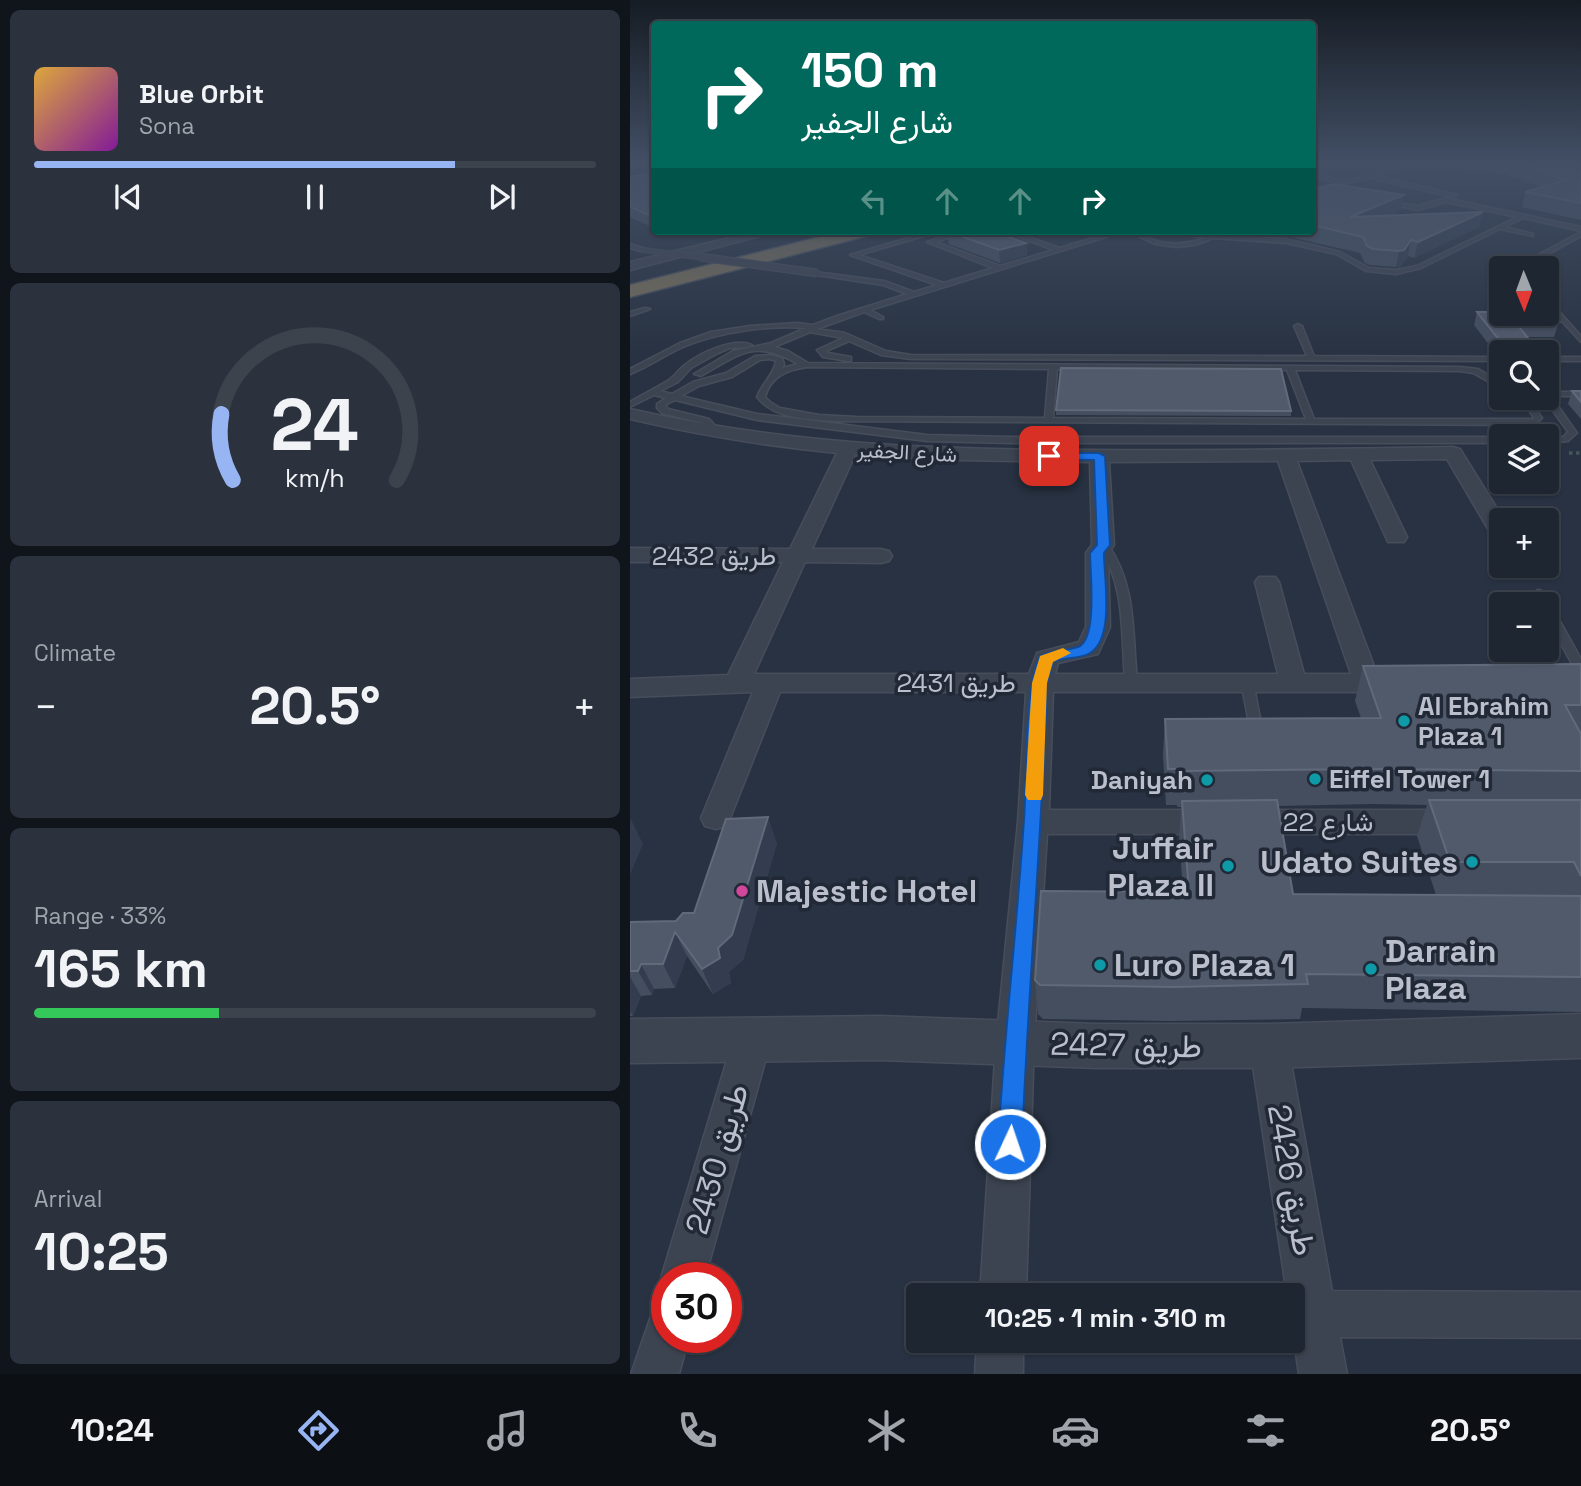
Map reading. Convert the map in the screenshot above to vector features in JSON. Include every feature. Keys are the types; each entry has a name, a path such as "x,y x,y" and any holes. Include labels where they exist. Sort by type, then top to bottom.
{"highway":[{"path":"724,243 771,235"},
{"path":"630,280 809,235"},
{"path":"630,291 848,235"}],"street":[{"path":"630,266 757,235"},
{"name":"شارع الجفير","path":"630,414 716,431 848,449 949,454 1286,456 1454,453 1489,512"},
{"name":"طريق 2432","path":"737,683 848,449"},
{"path":"1358,455 1396,537"},
{"path":"1004,1283 1015,1043 1033,822 1040,683 1046,659 1057,654 1082,651 1093,644 1098,627 1097,553 1103,545 1099,456"},
{"path":"1286,456 1367,682"},
{"name":"طريق 2432","path":"630,555 798,556"},
{"path":"798,556 881,555"},
{"path":"1267,582 1293,682"},
{"name":"طريق 2431","path":"630,688 737,683 1420,683"},
{"path":"716,818 770,683"},
{"path":"1554,683 1581,683"},
{"name":"شارع 22","path":"1033,822 1485,821"},
{"name":"طريق 2427","path":"630,1041 879,1038 1097,1046 1269,1046 1581,1036"},
{"name":"طريق 2430","path":"688,1262 752,1040"},
{"name":"طريق 2426","path":"1269,1046 1323,1374"},
{"path":"1314,1314 1581,1315"},
{"path":"655,1374 661,1353"},
{"path":"999,1374 1000,1353"}],"lane":[{"path":"1194,235 1286,241 1327,249 1368,270 1405,271 1419,267 1504,226"},
{"path":"1562,226 1581,231"},
{"path":"1501,228 1531,235"},
{"path":"1540,256 1581,231"},
{"path":"925,235 853,255 943,285"},
{"path":"952,235 930,243 1000,268"},
{"path":"1017,235 1060,250"},
{"path":"674,397 711,379 729,374 765,352 813,329 864,309 1109,235"},
{"path":"1145,235 1145,239 1157,243 1199,243 1210,236"},
{"path":"1566,241 1581,244"},
{"path":"1327,249 1342,243"},
{"path":"630,246 884,283 913,294"},
{"path":"630,314 647,309"},
{"path":"864,309 881,318"},
{"path":"1559,315 1581,340"},
{"path":"630,372 691,339 712,332 805,325 891,354 922,358 1489,359"},
{"path":"1298,326 1311,357"},
{"path":"850,338 824,346 821,353 852,359 891,354"},
{"path":"630,405 675,380 692,364 721,348 737,345 765,352 780,362 777,372 763,389 762,401 771,407 796,414 857,419 1535,422 1538,418 1533,410"},
{"path":"698,374 736,353 785,353 807,365"},
{"path":"1559,359 1581,359"},
{"path":"777,372 807,365 1467,370 1489,381"},
{"path":"1049,421 1053,367"},
{"path":"1290,368 1311,422"},
{"path":"683,372 711,379"},
{"path":"653,392 757,417 953,439 1489,440"},
{"path":"1559,395 1581,394"},
{"name":"شارع الجفير","path":"674,397 661,404 661,408 706,421 716,431"},
{"path":"1557,410 1573,433 1565,439 1559,439"},
{"path":"1103,545 1115,559 1124,585 1130,681"},
{"path":"1559,630 1581,669"},
{"path":"1247,682 1255,723"}],"building":[{"path":"1317,226 1452,226 1418,242 1411,240 1404,250 1399,251 1373,249 1367,246 1363,237"},
{"path":"958,235 1003,235 1026,243 999,250"},
{"path":"1477,312 1489,312 1489,326 1518,326 1529,340 1499,340"},
{"path":"1061,368 1281,369 1291,411 1056,410"},
{"path":"1572,391 1581,391 1581,402"},
{"path":"1581,664 1581,705 1565,705 1581,734 1581,771 1168,769 1165,719 1381,718 1363,666"},
{"path":"1277,800 1293,894 1581,896 1581,977 1306,974 1308,984 1174,987 1040,985 1035,980 1041,891 1189,892 1182,801"},
{"path":"1429,800 1581,800 1581,876 1574,862 1450,862"},
{"path":"768,817 732,935 718,948 720,958 702,969 675,932 663,964 641,964 638,971 630,971 630,922 676,921 683,913 694,913 726,819"}],"slow traffic":[{"path":"1034,795 1040,683 1046,659 1063,653"}],"place":[{"name":"Al Ebrahim Plaza 1","path":"1404,721"},
{"name":"Eiffel Tower 1","path":"1315,779"},
{"name":"Daniyah","path":"1207,780"},
{"name":"Udato Suites","path":"1472,862"},
{"name":"Juffair Plaza II","path":"1228,866"},
{"name":"Majestic Hotel","path":"742,891"},
{"name":"Luro Plaza 1","path":"1100,965"},
{"name":"Darrain Plaza","path":"1371,969"}],"route":[{"path":"1010,1144 1040,683 1046,659 1057,654 1082,651 1093,644 1098,627 1097,553 1103,545 1099,456 1049,456"}]}
